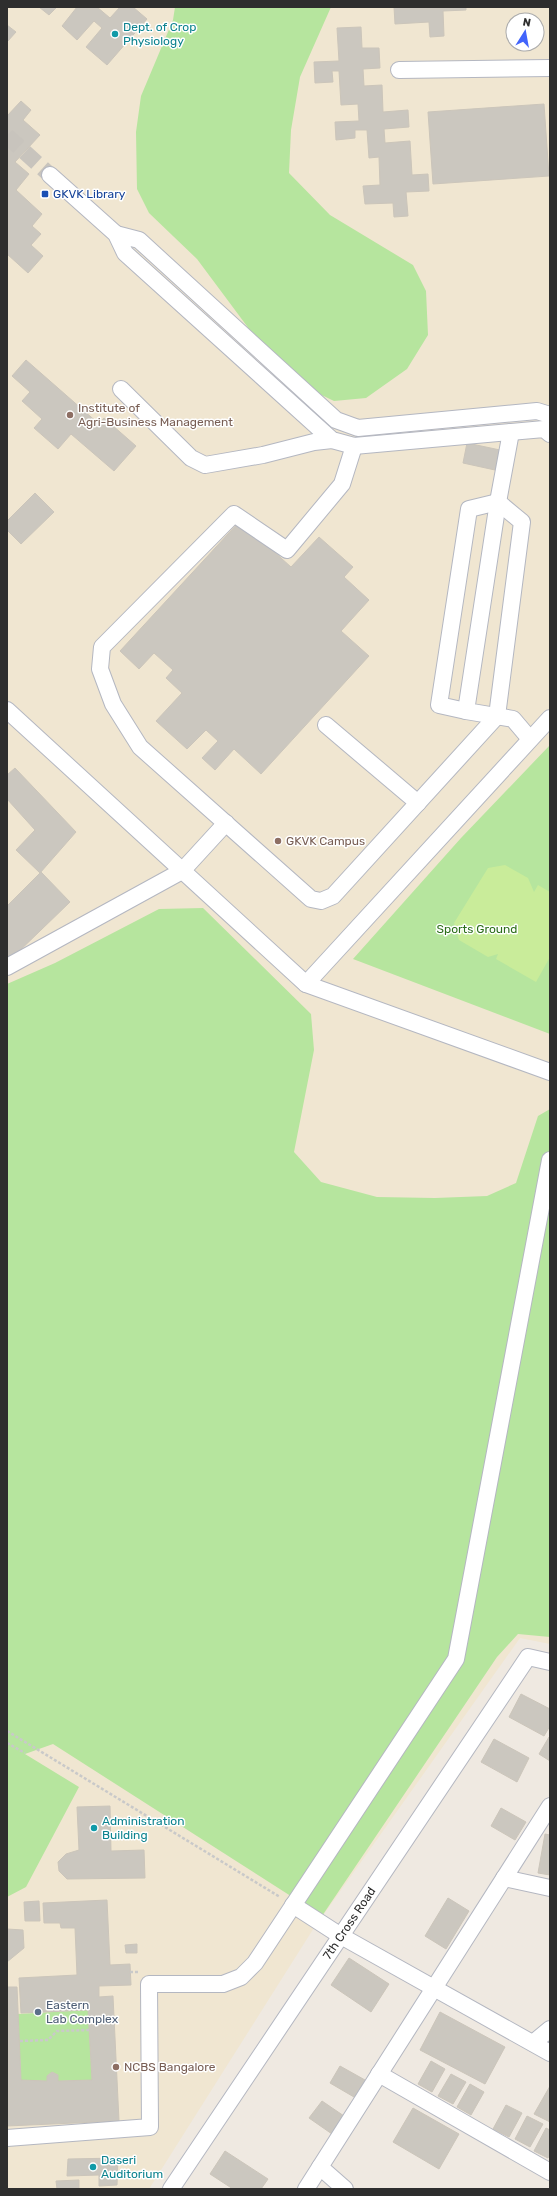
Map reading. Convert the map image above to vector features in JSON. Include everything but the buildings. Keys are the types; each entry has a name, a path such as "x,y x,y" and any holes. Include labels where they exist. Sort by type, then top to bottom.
{"street":[{"path":"399,70 550,68"},
{"path":"50,175 116,234 125,253 332,440"},
{"path":"116,234 139,240 336,420 358,428 537,411 548,425 511,432 354,446 332,440 314,442 263,455 205,465 191,458 121,389"},
{"path":"466,711 498,502 511,432"},
{"path":"354,446 342,484 287,550 234,514 102,647 100,669 113,704 140,746 311,899 321,901 333,896 497,716 522,522 498,502"},
{"path":"498,502 469,509 439,705 513,719 530,739"},
{"path":"7,710 306,984 550,1072"},
{"path":"306,984 550,718"},
{"path":"326,725 418,803"},
{"path":"7,967 182,871 226,824"},
{"path":"7,2138 150,2127 149,1984 223,1984 241,1977 255,1963 456,1658 550,1160"},
{"name":"7th Cross Road","path":"175,2187 528,1657 550,1662"},
{"path":"306,2189 550,1806"},
{"path":"504,1878 550,1888"},
{"path":"293,1905 341,1936 550,2053"},
{"path":"533,2043 550,2029"},
{"path":"379,2074 550,2172"},
{"path":"320,2167 345,2189"}],"path":[{"path":"7,1731 293,1905"},
{"path":"7,1743 24,1753"},
{"path":"20,2041 48,2040 57,2031 89,2030"}],"shaded area":[{"name":"GKVK Campus","path":"7,7 550,7 550,1644 520,1638 312,1931 149,2189 7,2189"}],"green space":[{"path":"175,7 331,7 300,77 291,130 289,173 330,215 413,265 426,291 428,335 407,369 366,398 334,401 307,388 261,345 197,259 149,213 137,189 136,132 141,96 173,20"},
{"name":"Sports Ground","path":"550,745 550,1034 353,959 461,838"},
{"path":"505,865 528,878 534,892 538,885 550,892 550,957 536,982 496,959 498,954 488,957 459,940 454,923 488,868"},
{"path":"203,908 311,1014 314,1050 294,1152 321,1182 377,1197 435,1198 487,1196 516,1183 538,1116 550,1109 550,1637 518,1634 497,1657 322,1916 53,1744 25,1754 79,1787 26,1887 7,1897 7,984 55,963 159,909"},
{"path":"88,2010 92,2080 58,2081 58,2075 52,2072 47,2076 47,2081 21,2080 18,2014"}],"tunnel":[{"path":"7,136 50,175"}],"place":[{"name":"Dept. of Crop Physiology","path":"115,34"},
{"name":"GKVK Library","path":"45,194"},
{"name":"Institute of Agri-Business Management","path":"70,415"},
{"name":"GKVK Campus","path":"278,841"},
{"name":"Administration Building","path":"94,1828"},
{"name":"Eastern Lab Complex","path":"38,2012"},
{"name":"NCBS Bangalore","path":"116,2067"},
{"name":"Daseri Auditorium","path":"93,2167"}]}
